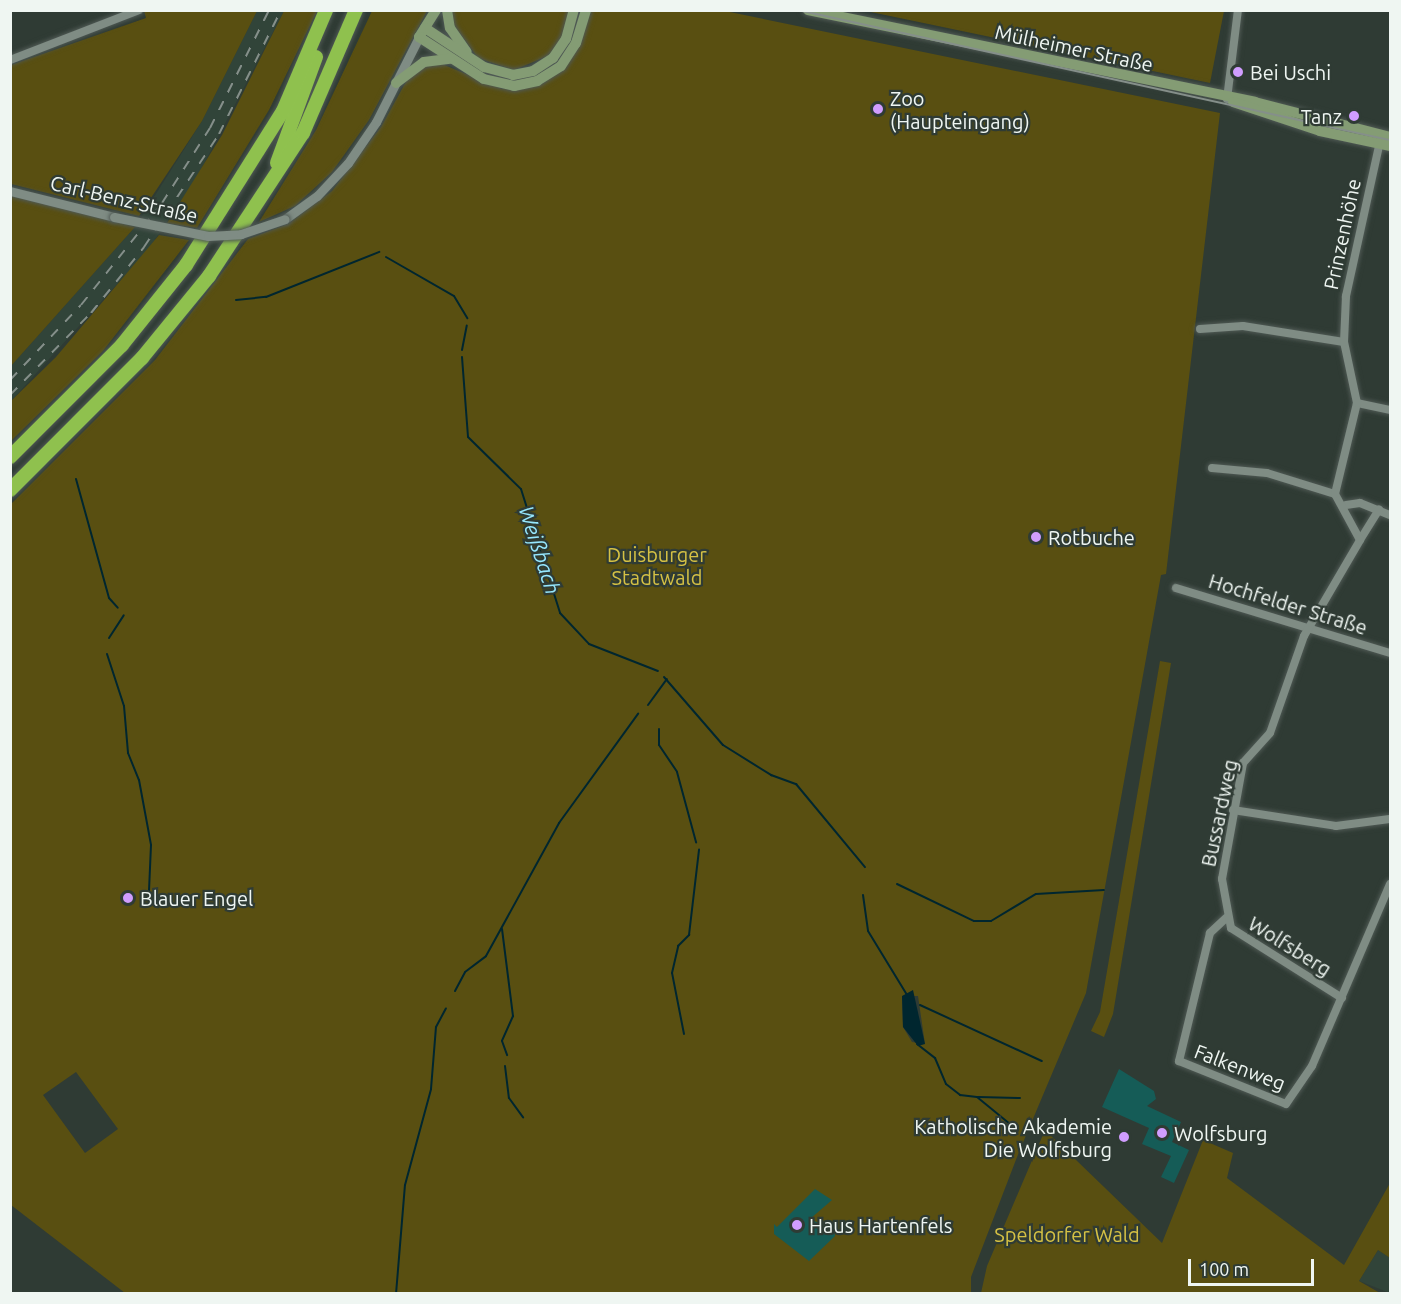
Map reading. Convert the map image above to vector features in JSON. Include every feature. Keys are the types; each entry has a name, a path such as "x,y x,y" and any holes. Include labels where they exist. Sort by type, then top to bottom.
{"highway":[{"path":"10,457 122,345 186,265 284,111 326,10"},
{"path":"269,185 334,10"},
{"path":"10,490 142,358 208,276 303,133 356,10"}],"main road":[{"name":"Carl-Benz-Straße","path":"422,32 436,10"},
{"path":"447,10 450,28 475,61"},
{"path":"422,32 504,74 540,67 566,39 574,10"},
{"path":"422,32 451,59 492,83 537,81 567,58 585,10"},
{"name":"Mülheimer Straße","path":"808,10 1227,99 1385,140"},
{"path":"396,83 424,62 451,59"}],"street":[{"path":"10,60 139,10"},
{"path":"1227,99 1238,10"},
{"name":"Carl-Benz-Straße","path":"10,191 114,218 208,236 241,234 285,219 337,176 396,83 422,32"},
{"name":"Prinzenhöhe","path":"1335,494 1357,403 1344,342 1351,255 1385,140"},
{"path":"1200,330 1243,326 1344,342"},
{"path":"1357,403 1390,410"},
{"path":"1212,468 1267,473 1335,494 1346,504 1349,526 1360,540"},
{"path":"1346,504 1360,503 1390,515"},
{"path":"1312,625 1379,510"},
{"name":"Hochfelder Straße","path":"1176,588 1312,625 1390,653"},
{"name":"Bussardweg","path":"1226,918 1222,879 1243,763 1273,727 1312,625"},
{"path":"1233,810 1336,826 1390,819"},
{"path":"1342,998 1390,884"},
{"name":"Wolfsberg","path":"1226,918 1244,941 1342,998"},
{"name":"Falkenweg","path":"1226,918 1210,933 1179,1061 1286,1104 1312,1066 1342,998"}],"shaded area":[{"path":"257,11 284,11 196,179 148,250 11,401 11,366 135,227 202,121"},
{"path":"1378,1250 1390,1258 1390,1293 1359,1281"}],"green space":[{"name":"Duisburger Stadtwald","path":"720,10 1220,113 1166,574 1161,575 1086,993 1019,1152 971,1277 971,1293 125,1293 11,1205 11,504 155,360 248,239 288,224 332,191 381,127 408,78 425,66 442,64 502,89 547,80 590,11","holes":["902,996 918,996 925,1044 912,1042 903,1027","76,1072 118,1129 85,1153 43,1095"]},
{"path":"1224,10 1210,83 866,11"},
{"path":"144,11 257,11 202,121 139,216 11,184 11,65 146,18"},
{"path":"284,11 317,11 269,110 197,228 167,223 222,135"},
{"path":"372,11 427,11 369,120 332,172 295,206 259,222 316,130"},
{"path":"452,11 569,11 563,36 550,55 514,70 478,58 454,25"},
{"path":"10,196 135,227 11,366"},
{"path":"159,235 189,240 103,351 11,441 11,401 56,357"},
{"path":"1160,661 1171,663 1113,1014 1104,1037 1091,1031 1100,1012"},
{"name":"Speldorfer Wald","path":"1045,1130 1162,1243 1203,1140 1233,1153 1227,1178 1344,1265 1390,1183 1390,1258 1378,1250 1359,1281 1380,1293 981,1293 987,1266"}],"water":[{"path":"913,990 925,1044 918,1046 903,1027 902,996"}],"building":[{"name":"Wolfsburg","path":"1119,1069 1154,1091 1156,1099 1147,1106 1181,1122 1172,1142 1189,1150 1174,1183 1161,1177 1171,1156 1142,1144 1149,1128 1102,1107"},
{"name":"Haus Hartenfels","path":"815,1189 832,1200 810,1219 834,1230 835,1236 809,1261 774,1234 774,1224 777,1227"}],"waterway":[{"name":"Weißbach","path":"236,300 266,297 379,252"},
{"name":"Weißbach","path":"386,257 454,296 467,318"},
{"name":"Weißbach","path":"462,350 467,325"},
{"name":"Weißbach","path":"462,357 468,437 521,489 560,613 589,644 658,671"},
{"path":"76,479 109,598 118,608"},
{"path":"109,638 124,615"},
{"path":"107,654 124,706 128,753 139,780 151,845 149,891"},
{"path":"664,677 723,745 771,775 796,784 865,867"},
{"path":"648,705 667,679"},
{"path":"455,991 465,972 486,956 559,823 638,714"},
{"path":"659,729 659,745 677,772 696,842"},
{"path":"684,1034 672,973 678,946 689,935 699,850"},
{"path":"897,884 974,921 991,921 1036,894 1104,890"},
{"path":"863,895 868,931 907,995"},
{"path":"502,929 513,1016 502,1041 507,1055"},
{"path":"920,1005 1042,1061"},
{"path":"396,1294 405,1185 431,1089 436,1027 446,1008"},
{"path":"917,1044 935,1058 946,1084 960,1095 977,1097 1010,1124"},
{"path":"505,1066 509,1098 523,1117"},
{"path":"978,1097 1020,1098"}],"tram line":[{"path":"798,10 1390,140"}],"railway":[{"path":"10,380 81,305 162,203 210,128 269,10"},
{"path":"10,395 91,313 144,247 219,134 281,10"}],"place":[{"name":"Bei Uschi","path":"1238,72"},
{"name":"Zoo (Haupteingang)","path":"878,109"},
{"name":"Tanz","path":"1354,116"},
{"name":"Rotbuche","path":"1036,537"},
{"name":"Blauer Engel","path":"128,898"},
{"name":"Wolfsburg","path":"1162,1133"},
{"name":"Katholische Akademie Die Wolfsburg","path":"1124,1137"},
{"name":"Haus Hartenfels","path":"797,1225"}]}
